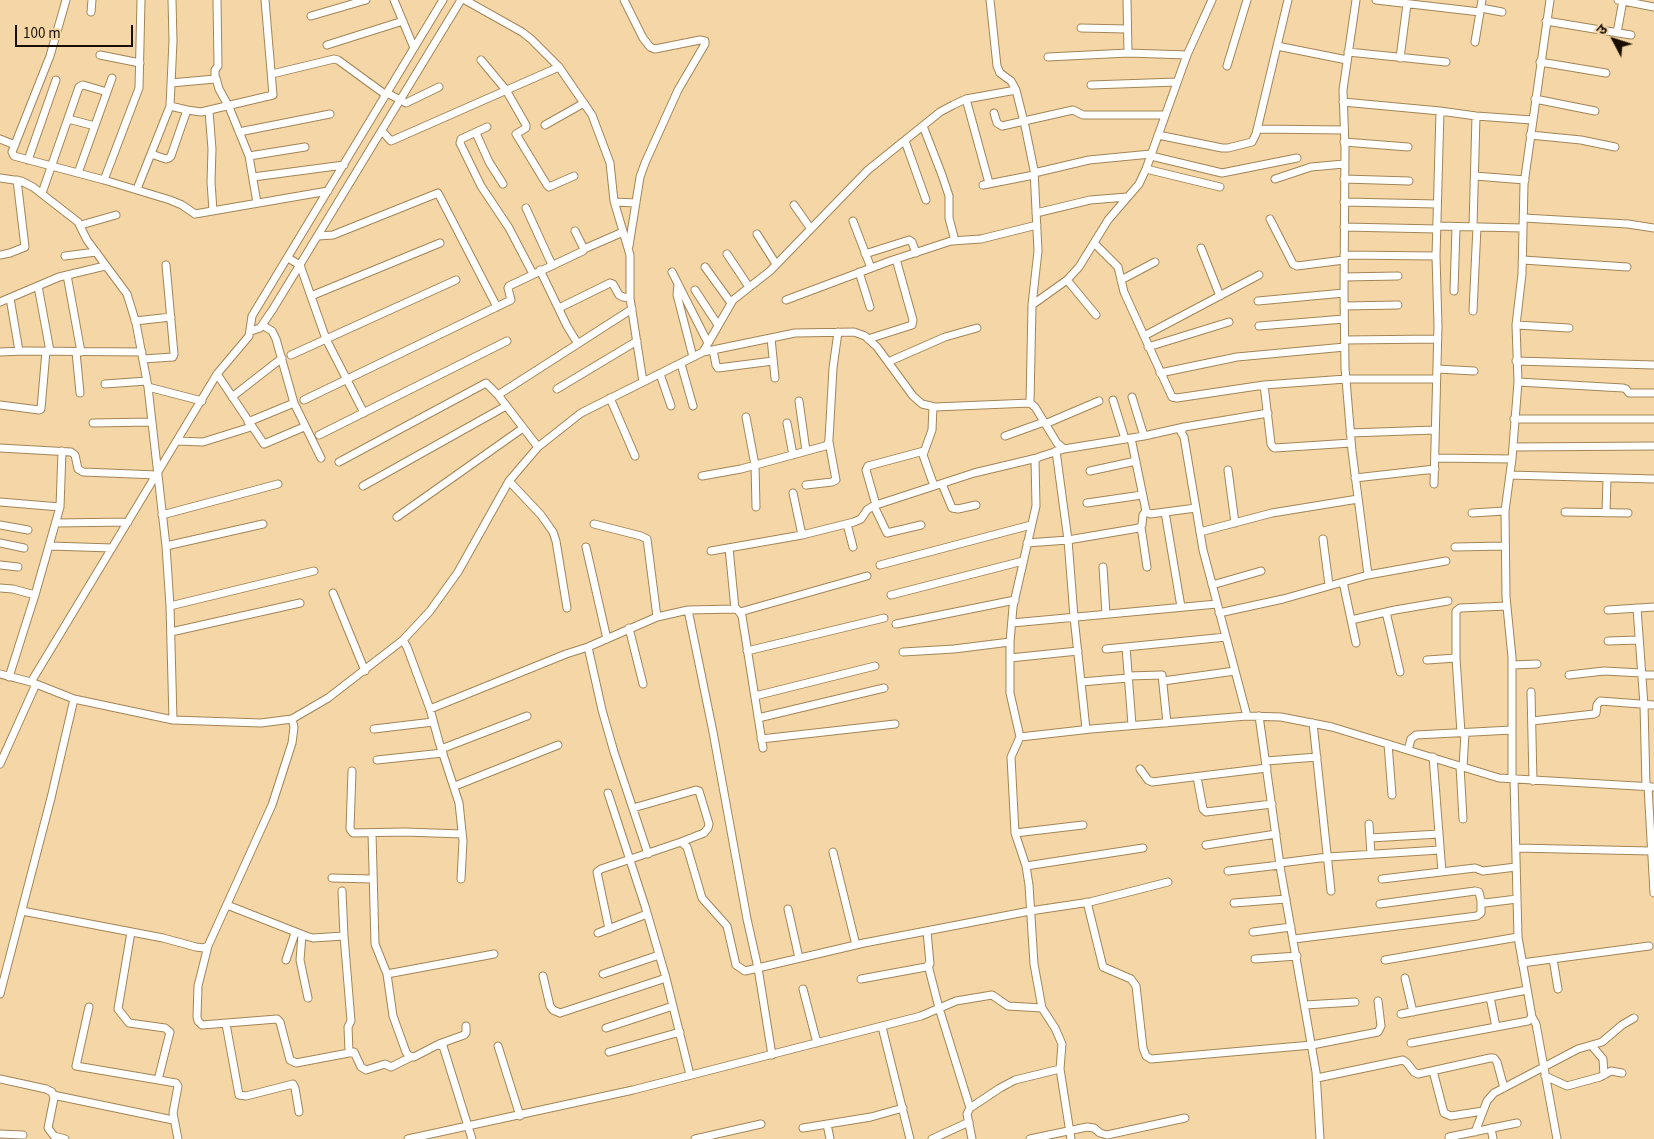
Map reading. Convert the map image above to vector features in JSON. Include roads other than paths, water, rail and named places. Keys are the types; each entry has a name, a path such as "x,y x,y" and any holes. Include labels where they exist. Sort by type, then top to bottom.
{"street":[{"path":"66,0 50,56 12,152 14,156 137,189 176,202 193,213 328,191"},
{"path":"91,12 92,0"},
{"path":"104,180 138,93 141,0"},
{"path":"137,189 170,106 173,41 172,0"},
{"path":"217,0 218,66 214,71 219,89 229,106 249,156 257,203"},
{"path":"170,106 197,112 209,111 272,96 274,93 265,0"},
{"path":"311,16 366,0"},
{"path":"394,0 414,48"},
{"path":"0,764 3,751 33,683 217,374 245,342 251,331 250,323 252,316 443,0"},
{"path":"251,331 258,330 271,312 461,0"},
{"path":"465,0 522,32 559,67 592,115 610,163 615,202 630,256 630,298 643,382"},
{"path":"624,0 646,44 650,47 655,49 700,40 705,41 678,90 649,153 640,178 628,249"},
{"path":"990,0 998,70 1011,81 1016,90 1034,174 1038,251 1032,305 1030,403"},
{"path":"1127,0 1128,53"},
{"path":"1032,305 1067,280 1079,267 1108,220 1139,184 1187,55 1212,0"},
{"path":"1227,66 1247,0"},
{"path":"1158,135 1228,148 1252,142 1255,139 1288,0"},
{"path":"1356,0 1343,90 1344,319 1350,433 1368,575"},
{"path":"1376,0 1407,4 1481,7 1502,12"},
{"path":"1550,0 1525,180 1523,260 1516,325 1518,382 1512,459 1505,511 1505,546 1506,606 1512,665 1513,779 1518,937 1557,1139"},
{"path":"1618,0 1654,7"},
{"path":"1617,33 1623,0"},
{"path":"1400,58 1407,4"},
{"path":"1475,42 1481,7"},
{"path":"327,45 403,20"},
{"path":"1546,22 1631,36"},
{"path":"1081,28 1127,29"},
{"path":"1277,46 1347,60"},
{"path":"1348,52 1446,62"},
{"path":"1048,57 1128,53 1187,55"},
{"path":"100,55 140,63"},
{"path":"272,74 334,59 387,94 407,102 440,87"},
{"path":"481,60 506,90 526,126 526,128 516,134 547,185 549,187 574,176"},
{"path":"1540,62 1606,72"},
{"path":"382,131 391,141 559,67"},
{"path":"78,173 112,78"},
{"path":"171,83 214,80 216,78"},
{"path":"28,160 56,80"},
{"path":"1091,85 1177,82"},
{"path":"42,193 79,87 107,92"},
{"path":"703,352 731,303 738,295 776,264 863,175 940,112 966,99 1016,90"},
{"path":"966,99 986,184 1088,160 1151,155 1222,173 1297,158"},
{"path":"1535,99 1595,111"},
{"path":"1343,102 1532,120"},
{"path":"545,125 584,103"},
{"path":"151,154 166,158 171,156 187,110"},
{"path":"994,113 999,125 1024,122 1073,110 1083,115 1165,115"},
{"path":"209,111 213,211"},
{"path":"1434,484 1437,369 1436,256 1440,111"},
{"path":"239,132 330,114"},
{"path":"1474,311 1476,116"},
{"path":"68,119 95,126"},
{"path":"923,126 949,196 949,218 955,240"},
{"path":"488,127 462,139 460,143 481,186 509,228 578,344"},
{"path":"1258,129 1344,130"},
{"path":"476,133 489,162 503,184"},
{"path":"1530,135 1581,140 1615,147"},
{"path":"0,139 15,145"},
{"path":"905,140 926,200"},
{"path":"1344,142 1408,146"},
{"path":"249,156 305,147"},
{"path":"1275,179 1311,167 1344,164"},
{"path":"253,177 344,165"},
{"path":"1146,169 1220,187"},
{"path":"1475,176 1525,180"},
{"path":"0,178 17,180 28,184 42,193 80,225 86,238 105,266 127,294 135,321 148,384 166,546 170,606 173,720"},
{"path":"1344,179 1409,181"},
{"path":"0,255 26,247 17,180"},
{"path":"318,236 333,235 438,193 497,307"},
{"path":"1036,213 1090,200 1127,197"},
{"path":"615,202 636,203"},
{"path":"1344,202 1438,204"},
{"path":"794,205 811,229"},
{"path":"526,208 552,265"},
{"path":"80,225 116,215"},
{"path":"1524,218 1628,224 1654,228"},
{"path":"1270,219 1293,264 1297,266 1344,257 1436,256"},
{"path":"854,221 871,268"},
{"path":"786,300 859,272 955,240 981,239 1037,225"},
{"path":"1344,227 1523,228"},
{"path":"1454,292 1456,227"},
{"path":"575,231 584,249"},
{"path":"304,400 497,307 512,299 508,287 623,232"},
{"path":"757,234 776,264"},
{"path":"865,254 909,240 912,242 916,252"},
{"path":"311,296 440,243"},
{"path":"1094,243 1116,264 1124,292 1170,395 1174,398 1264,385 1346,379 1436,379"},
{"path":"1201,248 1220,296"},
{"path":"65,256 96,252"},
{"path":"727,254 749,287"},
{"path":"288,258 300,265 326,339 364,413"},
{"path":"868,339 912,325 913,320 896,259"},
{"path":"1523,260 1627,267"},
{"path":"1121,280 1155,262"},
{"path":"0,352 48,351 174,356 166,265"},
{"path":"0,302 67,276 105,266"},
{"path":"704,267 731,303"},
{"path":"672,272 708,343"},
{"path":"859,272 870,307"},
{"path":"1144,336 1259,275"},
{"path":"67,276 78,352 80,393"},
{"path":"1344,277 1398,276"},
{"path":"291,355 456,280"},
{"path":"1067,280 1096,315"},
{"path":"558,308 610,283 613,284 620,295 630,298"},
{"path":"678,284 677,295 693,357"},
{"path":"0,405 41,409 48,351 38,286"},
{"path":"696,290 718,325"},
{"path":"1258,301 1344,292"},
{"path":"10,298 19,351"},
{"path":"1344,306 1398,305"},
{"path":"498,395 632,309"},
{"path":"135,321 171,317"},
{"path":"1258,326 1344,319"},
{"path":"1148,347 1229,322"},
{"path":"263,324 274,334 294,403 304,427 321,458"},
{"path":"1516,325 1569,328"},
{"path":"888,362 945,337 976,328"},
{"path":"806,485 836,480 829,442 833,368 838,332"},
{"path":"0,674 33,683 74,699 173,720 261,723 292,719 328,698 364,671 403,640 430,611 468,555 509,481 538,447 581,413 703,352 795,333 854,332 868,339 877,347 913,396 922,404 933,407 1030,403 1035,407 1057,443 1064,449"},
{"path":"771,338 775,378"},
{"path":"1160,373 1237,357 1345,344 1437,339"},
{"path":"319,435 508,341"},
{"path":"557,389 637,341"},
{"path":"713,350 718,368 773,361"},
{"path":"232,397 282,358"},
{"path":"1516,361 1654,365"},
{"path":"680,364 693,406"},
{"path":"1437,369 1474,371"},
{"path":"217,374 264,444 304,427"},
{"path":"660,374 671,406"},
{"path":"1518,382 1623,388 1629,393 1654,393"},
{"path":"105,384 148,384 202,401"},
{"path":"339,462 484,384 488,384 498,395 538,447"},
{"path":"1264,385 1272,446 1275,448 1351,443"},
{"path":"1132,397 1144,436"},
{"path":"610,398 635,456"},
{"path":"1113,400 1136,461 1146,511 1141,527 1146,567"},
{"path":"799,401 806,451"},
{"path":"1005,436 1045,423 1099,401"},
{"path":"177,441 203,442 250,424 294,403"},
{"path":"363,486 506,406"},
{"path":"933,407 930,433 924,451 924,458 934,486"},
{"path":"711,551 802,535 847,524 860,520 867,510 875,505 971,474 1037,458 1064,449 1268,413"},
{"path":"746,417 755,465 756,507"},
{"path":"1514,419 1654,418"},
{"path":"93,423 152,422"},
{"path":"787,423 793,455"},
{"path":"1184,427 1181,432 1184,437 1200,532 1212,586 1247,716"},
{"path":"397,517 523,428"},
{"path":"1350,433 1436,430"},
{"path":"702,476 793,455 825,446 829,442"},
{"path":"1513,447 1654,446"},
{"path":"0,448 73,453 78,469 83,472 157,475"},
{"path":"9,676 50,546 60,507 62,451"},
{"path":"921,524 887,534 875,505 866,470 868,466 924,451"},
{"path":"1056,451 1068,540 1086,729"},
{"path":"1037,458 1035,460 1036,506 1015,600 1010,642 1010,693 1020,737 1011,757 1015,834 1026,866 1029,884 1034,964 1042,1008 1055,1028 1062,1044 1060,1069 1071,1139"},
{"path":"1435,458 1512,459"},
{"path":"1090,471 1136,461"},
{"path":"1355,478 1435,469"},
{"path":"1228,470 1235,523"},
{"path":"1510,475 1654,479"},
{"path":"1606,513 1607,478"},
{"path":"509,481 551,529 556,541 567,608"},
{"path":"162,515 278,484"},
{"path":"942,484 952,508 958,510 976,505"},
{"path":"793,493 802,535"},
{"path":"1087,503 1142,495"},
{"path":"1200,532 1280,512 1358,499"},
{"path":"0,502 60,507"},
{"path":"1146,511 1150,514 1196,508"},
{"path":"1472,513 1505,511"},
{"path":"1165,512 1182,607"},
{"path":"1565,512 1628,513"},
{"path":"56,523 128,522"},
{"path":"0,524 28,530"},
{"path":"166,546 263,524"},
{"path":"594,524 647,539 657,617"},
{"path":"847,524 853,547"},
{"path":"880,565 1031,525"},
{"path":"1027,543 1068,540 1141,527"},
{"path":"1322,540 1328,585"},
{"path":"0,543 24,548"},
{"path":"50,546 112,548"},
{"path":"1455,547 1505,546"},
{"path":"586,547 607,639"},
{"path":"730,548 738,610 747,651 763,748"},
{"path":"891,595 1023,561"},
{"path":"1220,613 1283,599 1368,575 1446,561"},
{"path":"0,565 18,567"},
{"path":"1103,567 1106,614"},
{"path":"170,606 314,571"},
{"path":"1212,586 1261,571"},
{"path":"430,709 566,654 588,648 657,617 688,610 738,610 868,576"},
{"path":"1343,582 1356,643"},
{"path":"0,588 13,589 35,595"},
{"path":"333,593 364,671"},
{"path":"896,624 1015,600"},
{"path":"1351,620 1448,601"},
{"path":"171,632 300,603"},
{"path":"1012,623 1217,604"},
{"path":"1463,820 1463,733 1456,658 1455,614 1458,609 1506,606"},
{"path":"1608,610 1654,607"},
{"path":"1637,608 1654,893"},
{"path":"688,610 758,968 772,1055"},
{"path":"1386,612 1400,672"},
{"path":"747,651 884,618"},
{"path":"629,628 643,684"},
{"path":"1106,649 1226,637"},
{"path":"403,640 430,709 459,803 462,834 461,879"},
{"path":"1608,642 1640,640"},
{"path":"903,652 954,649 1010,642"},
{"path":"1126,647 1132,726"},
{"path":"588,648 602,710 648,854"},
{"path":"1010,658 1078,650"},
{"path":"1427,660 1456,658"},
{"path":"1512,665 1537,664"},
{"path":"754,696 875,666"},
{"path":"1163,681 1235,671"},
{"path":"1569,676 1604,671 1654,674"},
{"path":"1081,682 1160,674 1163,677 1167,723"},
{"path":"758,718 884,688"},
{"path":"1531,692 1533,781"},
{"path":"0,994 51,798 74,699"},
{"path":"1532,721 1594,714 1600,701 1654,705"},
{"path":"377,760 442,751 527,716"},
{"path":"1020,737 1086,729 1247,716 1281,717 1332,727 1499,778 1649,787"},
{"path":"1259,716 1280,864 1317,1078 1320,1139"},
{"path":"292,719 294,727 292,743 272,805 208,946 198,986 198,1021 202,1025 277,1019 280,1022 290,1060 293,1063 349,1052 355,1053 361,1067 366,1070 386,1064 391,1067 414,1057 439,1044 464,1035 466,1026"},
{"path":"374,729 433,722"},
{"path":"1313,723 1331,891"},
{"path":"762,739 895,724"},
{"path":"1408,750 1411,739 1416,735 1512,730"},
{"path":"1388,744 1392,795"},
{"path":"454,786 558,745"},
{"path":"1140,769 1148,780 1152,782 1197,777 1317,757"},
{"path":"1433,757 1442,872"},
{"path":"352,770 350,829 353,834 462,834"},
{"path":"1197,777 1203,809 1206,812 1272,804"},
{"path":"610,929 597,872 704,833 708,828 699,791 696,790 633,808"},
{"path":"608,793 666,978 690,1075"},
{"path":"1369,824 1371,854"},
{"path":"1015,834 1083,825"},
{"path":"372,833 375,944 387,974 391,1010 406,1052 411,1057"},
{"path":"1206,845 1276,834"},
{"path":"1370,838 1439,834"},
{"path":"681,842 687,847 703,901 729,929 736,965 745,971 856,945 1030,911 1087,902 1168,882"},
{"path":"1026,866 1143,848"},
{"path":"1516,848 1651,851"},
{"path":"1228,871 1328,857 1440,850"},
{"path":"833,852 856,945"},
{"path":"1382,880 1476,868 1483,870 1516,867"},
{"path":"332,878 374,879"},
{"path":"1294,939 1477,916 1481,913 1479,892 1475,891 1380,904"},
{"path":"342,892 351,1021 348,1027 349,1052"},
{"path":"1234,903 1286,899"},
{"path":"1481,901 1485,904 1517,900"},
{"path":"1087,902 1103,967 1131,979 1136,986 1143,1048 1146,1056 1151,1059 1312,1045 1380,1030 1378,1001"},
{"path":"227,905 298,934 313,938 344,936"},
{"path":"788,909 799,958"},
{"path":"22,911 162,938 196,947 204,948 208,946"},
{"path":"598,933 647,914"},
{"path":"1253,932 1291,927"},
{"path":"927,931 931,962 928,966 970,1108"},
{"path":"131,932 118,1009 129,1023 165,1028 170,1032 158,1080"},
{"path":"286,960 298,934"},
{"path":"298,934 300,960 308,998"},
{"path":"1386,960 1518,937"},
{"path":"1522,963 1648,946"},
{"path":"387,974 494,954"},
{"path":"603,974 659,955"},
{"path":"1254,959 1297,956"},
{"path":"1553,959 1558,989"},
{"path":"861,979 928,966"},
{"path":"543,976 550,1006 553,1010 560,1013 666,978"},
{"path":"1405,978 1413,1012"},
{"path":"803,989 817,1043"},
{"path":"1400,1014 1527,990"},
{"path":"408,1139 633,1090 772,1055 921,1016 956,1001 992,995 1008,1006 1042,1008"},
{"path":"1490,997 1496,1027"},
{"path":"1304,1004 1355,1002"},
{"path":"606,1028 673,1006"},
{"path":"90,1007 76,1066 174,1082 177,1085 173,1120 178,1139"},
{"path":"1411,1043 1528,1021 1532,1017"},
{"path":"1475,1132 1491,1096 1578,1049 1602,1042 1622,1025 1634,1018"},
{"path":"226,1024 239,1095 246,1096 293,1084 296,1088 299,1112"},
{"path":"882,1027 910,1139"},
{"path":"609,1052 680,1032"},
{"path":"439,1044 443,1046 472,1139"},
{"path":"498,1046 520,1116"},
{"path":"1592,1046 1603,1059 1604,1075"},
{"path":"1317,1078 1402,1060 1416,1074 1494,1058 1497,1062 1504,1088"},
{"path":"972,1139 967,1112 970,1108 1015,1080 1060,1069"},
{"path":"1432,1071 1444,1113 1451,1116 1483,1111"},
{"path":"1545,1076 1567,1086 1600,1078 1611,1071 1622,1073"},
{"path":"0,1079 46,1088 52,1092 54,1098 48,1128 54,1136 65,1139"},
{"path":"53,1095 173,1120"},
{"path":"803,1128 871,1118 903,1108"},
{"path":"1030,1139 1069,1130 1091,1128 1107,1135 1185,1118"},
{"path":"932,1139 969,1122"},
{"path":"1449,1137 1518,1123"},
{"path":"695,1139 761,1124"},
{"path":"827,1124 830,1139"},
{"path":"1491,1128 1493,1139"},
{"path":"0,1134 24,1135"}]}
